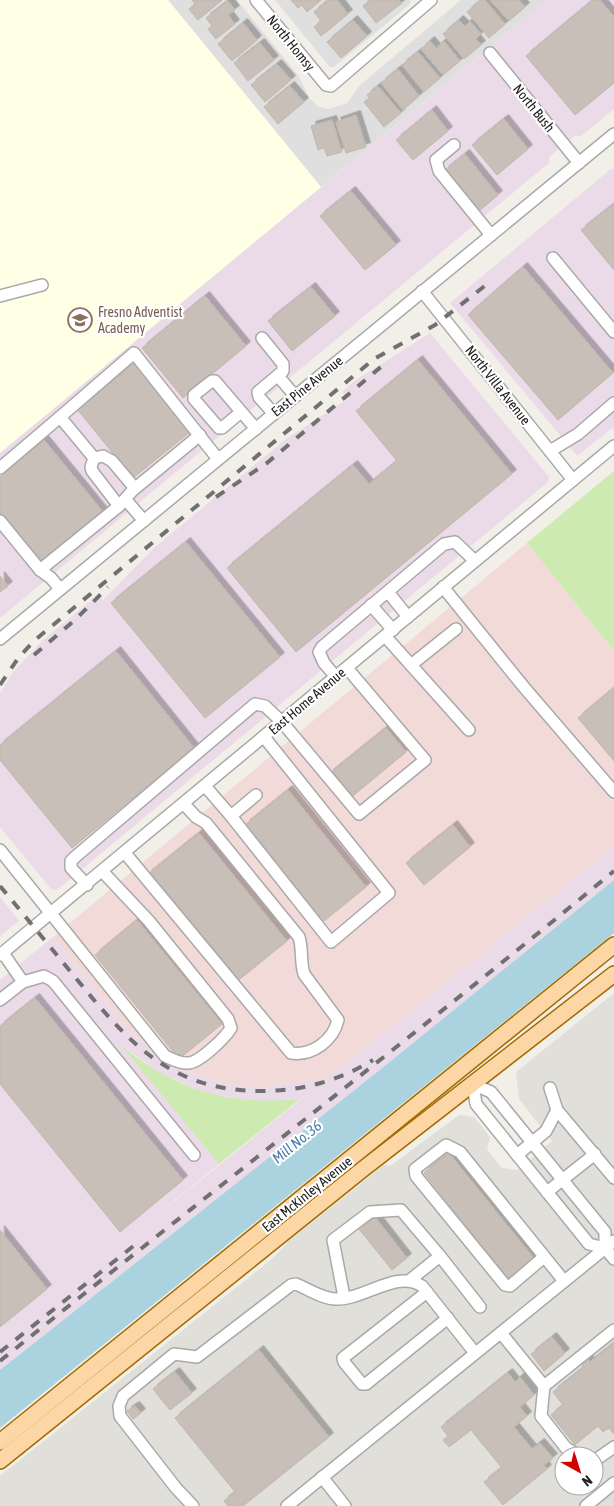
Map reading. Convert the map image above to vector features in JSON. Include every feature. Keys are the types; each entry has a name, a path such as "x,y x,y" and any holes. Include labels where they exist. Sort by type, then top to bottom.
{"main road":[{"name":"East McKinley Avenue","path":"0,1442 614,946"},
{"path":"549,1027 599,974 614,962"},
{"name":"East McKinley Avenue","path":"0,1461 363,1169 549,1027 614,974"},
{"path":"461,1069 473,1084"}],"street":[{"name":"North Homsy","path":"256,0 326,85 331,86 429,1"},
{"name":"North Bush","path":"490,53 579,163"},
{"name":"East Pine Avenue","path":"0,639 614,134"},
{"path":"454,145 436,160 439,171 491,235"},
{"path":"553,258 614,332"},
{"path":"0,296 42,285"},
{"name":"North Villa Avenue","path":"422,292 573,480"},
{"path":"262,338 283,364 283,371 258,392 259,397 274,414"},
{"path":"0,468 134,353 218,459"},
{"path":"278,376 295,396"},
{"path":"550,452 578,434 614,404"},
{"path":"241,412 256,428"},
{"path":"60,417 94,458"},
{"path":"40,570 122,503 133,490 200,435"},
{"name":"East Home Avenue","path":"2,954 614,446"},
{"path":"94,458 103,456 112,461 133,486 133,490"},
{"path":"94,458 91,467 92,471 122,503 144,521"},
{"path":"0,521 40,570 51,578 60,589"},
{"path":"336,677 324,663 319,652 322,647 371,605 450,542 461,545 475,561"},
{"path":"444,587 523,686 614,792"},
{"path":"388,592 408,617"},
{"path":"371,605 411,665 469,730"},
{"path":"411,665 456,629"},
{"path":"87,885 71,868 71,861 252,706 262,704 282,722 358,814 425,760 347,668"},
{"path":"205,786 331,942 389,893 264,737"},
{"path":"231,816 256,795"},
{"path":"125,853 291,1053 301,1055 317,1048 335,1034 338,1020 304,974 301,966 303,950 299,937 206,823 196,817 184,804"},
{"path":"0,850 165,1056 185,1064 194,1063 227,1036 231,1028 228,1019 149,920 102,872"},
{"path":"2,954 23,982"},
{"path":"0,1000 23,982 44,976 53,980 194,1155"},
{"path":"473,1084 491,1092 605,1232 614,1259"},
{"path":"473,1084 476,1104 589,1244 610,1245"},
{"path":"550,1088 557,1110 614,1178"},
{"path":"517,1155 546,1131 557,1110"},
{"path":"544,1257 510,1286 505,1285 416,1176 415,1169 446,1145 460,1152 564,1281"},
{"path":"547,1192 595,1154"},
{"path":"344,1298 332,1240 370,1212 401,1210 480,1307"},
{"path":"287,1506 610,1245"},
{"path":"193,1506 176,1488 120,1416 119,1406 123,1396 174,1354 197,1357 291,1285 296,1284 326,1297 344,1298 410,1280 440,1256"},
{"path":"410,1280 422,1286 475,1353"},
{"path":"427,1292 343,1358 344,1362 362,1384 366,1384 448,1318"},
{"path":"544,1386 614,1330"},
{"path":"500,1333 544,1386 541,1416 564,1446"},
{"path":"322,1477 345,1506"},
{"path":"586,1506 614,1483"}],"shaded area":[{"name":"Fresno Adventist Academy","path":"0,0 168,0 321,187 0,453"},
{"path":"168,0 237,0 298,75 310,99 318,106 328,109 347,103 359,86 461,0 547,0 321,187"},
{"path":"275,0 411,0 410,4 334,67 330,67"},
{"path":"547,0 614,0 614,109 581,136 575,136 549,157 549,163 0,618 0,453"},
{"path":"612,168 614,170 614,427 577,456 450,303"},
{"path":"430,333 549,477 548,482 57,890 51,889 0,827 0,693 13,672 43,640 98,595 103,600 154,548 287,438 348,399 342,392 356,380"},
{"path":"527,543 614,651 614,847 329,1077 264,1087 235,1086 184,1071 157,1055 125,1027 53,937"},
{"path":"614,847 614,880 376,1073 0,1370 0,980 53,937 125,1027 157,1055 184,1071 235,1086 264,1087 329,1077","holes":["123,1046 158,1072 202,1092 249,1101 275,1102 300,1099 305,1096 136,1232 219,1164"]},
{"path":"0,897 19,921 0,936"},
{"path":"614,993 614,1506 0,1506 0,1476 272,1259 290,1240 384,1165 390,1166 459,1115 474,1117 490,1137 487,1149 502,1168 517,1170 552,1141 519,1099 516,1072"}],"green space":[{"path":"614,471 614,651 527,543"},
{"path":"120,1044 161,1073 204,1091 226,1097 249,1100 300,1099 219,1164"}],"water":[{"name":"Mill No. 36","path":"614,880 614,933 0,1428 0,1370 376,1073"}],"building":[{"path":"192,0 222,0 198,20 189,9 195,4"},
{"path":"291,0 321,0 307,12 302,5 298,8"},
{"path":"329,0 337,0 348,14 321,36 314,27 321,21 314,12"},
{"path":"370,0 399,0 402,3 376,23 363,6"},
{"path":"481,0 485,0 505,24 489,38 467,12"},
{"path":"490,0 519,0 525,7 509,21"},
{"path":"593,0 600,0 614,17 614,83 575,115 526,56"},
{"path":"228,1 235,10 228,15 235,24 216,39 208,29 212,26 206,18"},
{"path":"353,20 367,36 341,58 327,42"},
{"path":"459,20 465,26 470,21 481,34 476,39 481,45 464,59 443,34"},
{"path":"243,23 257,40 232,61 218,44"},
{"path":"430,41 436,48 444,41 460,61 443,75 421,49"},
{"path":"260,43 274,60 248,81 234,63"},
{"path":"418,52 440,78 424,92 402,65"},
{"path":"277,64 291,80 265,102 251,85"},
{"path":"398,69 419,96 403,110 381,83"},
{"path":"290,86 304,102 278,124 264,107"},
{"path":"378,86 401,113 384,127 364,102 369,98 367,95"},
{"path":"432,110 448,131 413,160 396,140"},
{"path":"356,115 366,147 346,153 336,122"},
{"path":"504,119 528,149 497,175 472,145"},
{"path":"332,120 342,152 327,156 324,148 318,150 311,126"},
{"path":"465,154 498,195 478,212 444,171"},
{"path":"351,191 396,245 365,270 320,216"},
{"path":"614,204 614,270 581,230"},
{"path":"523,267 613,373 558,420 468,315"},
{"path":"311,287 335,316 292,351 268,321"},
{"path":"205,296 246,346 183,398 142,348"},
{"path":"418,360 512,474 296,652 227,568 353,465 369,484 397,461 356,411"},
{"path":"134,364 190,432 133,478 77,409"},
{"path":"44,440 103,512 39,565 0,518 0,477"},
{"path":"186,542 280,657 205,718 111,603"},
{"path":"0,576 8,586 0,592"},
{"path":"116,651 194,748 72,848 0,760 0,745"},
{"path":"614,688 614,761 578,718"},
{"path":"386,728 406,752 349,799 329,774"},
{"path":"288,790 366,887 324,921 245,825"},
{"path":"453,825 470,847 424,885 406,863"},
{"path":"199,833 287,941 235,983 147,875"},
{"path":"137,920 222,1024 179,1059 95,955"},
{"path":"35,998 183,1180 120,1232 0,1084 0,1026"},
{"path":"449,1153 535,1260 510,1281 424,1173"},
{"path":"375,1217 407,1258 392,1270 359,1229"},
{"path":"0,1230 47,1289 0,1327"},
{"path":"552,1337 565,1353 544,1371 531,1354"},
{"path":"614,1343 614,1434 609,1428 603,1432 598,1426 575,1445 551,1415 563,1405 553,1392 584,1367 581,1363 587,1358 590,1362"},
{"path":"259,1350 329,1437 243,1506 228,1506 224,1501 235,1492 175,1418"},
{"path":"175,1372 192,1393 170,1410 153,1389"},
{"path":"508,1373 515,1382 520,1377 534,1395 520,1407 527,1416 514,1427 532,1449 540,1443 553,1458 544,1465 547,1469 503,1505 484,1482 502,1468 471,1430 449,1447 443,1440 448,1436 441,1427"},
{"path":"135,1406 141,1413 133,1419 127,1411"}],"railway":[{"path":"0,685 19,657 35,640 374,359 435,325 491,281"},
{"path":"216,497 267,463 382,366"},
{"path":"34,655 76,619 108,587"},
{"path":"0,1361 462,995 614,871"},
{"path":"0,886 94,1001 133,1042 176,1072 201,1082 229,1089 276,1091 305,1087 333,1079 373,1060"},
{"path":"0,1352 141,1240"}],"place":[{"name":"Fresno Adventist Academy","path":"80,320"}]}
